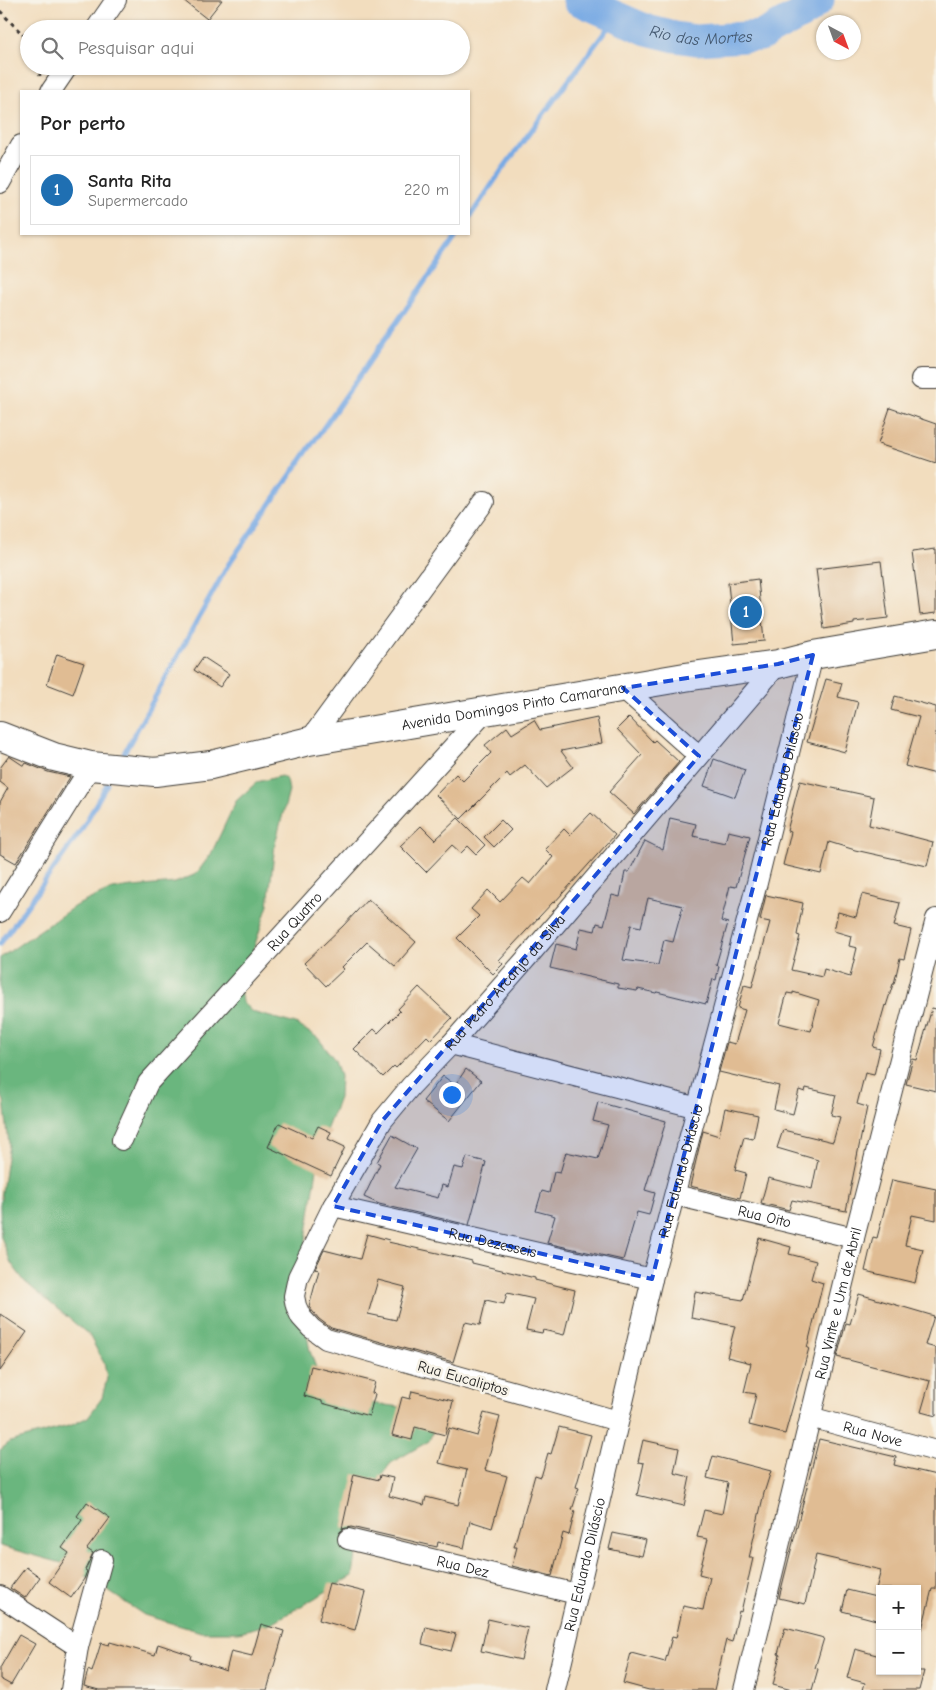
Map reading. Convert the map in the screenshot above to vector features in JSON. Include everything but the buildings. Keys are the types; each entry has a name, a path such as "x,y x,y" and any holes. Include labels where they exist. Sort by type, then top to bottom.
{"main road":[{"name":"Avenida Domingos Pinto Camarano","path":"0,736 54,757 91,766 155,772 210,765 309,741 484,713 685,677 778,664 814,654 936,634"}],"street":[{"path":"102,20 116,0"},
{"path":"53,90 62,75"},
{"path":"0,183 20,147"},
{"path":"309,741 484,502"},
{"name":"Rua Eduardo Diláscio","path":"555,1690 652,1279 757,883 814,654"},
{"name":"Rua Pedro Arcanjo da Silva","path":"311,1328 301,1317 296,1306 294,1296 298,1277 332,1206 382,1121 411,1086 451,1044 532,952 778,664"},
{"path":"623,688 699,756"},
{"name":"Rua Quatro","path":"122,1140 148,1083 484,713"},
{"path":"0,912 91,766"},
{"name":"Rua Vinte e Um de Abril","path":"744,1690 854,1238 936,919"},
{"path":"451,1044 698,1108"},
{"name":"Rua Oito","path":"675,1195 854,1238"},
{"name":"Rua Dezesseis","path":"332,1206 652,1279"},
{"name":"Rua Eucaliptos","path":"311,1328 326,1339 618,1421"},
{"name":"Rua Nove","path":"810,1417 936,1451"},
{"name":"Rua Dez","path":"348,1538 577,1594"},
{"path":"71,1690 78,1647 102,1560"},
{"path":"0,1596 78,1647"}],"path":[{"path":"0,11 20,32"}],"highlighted area":[{"path":"813,655 652,1279 333,1206 382,1121 699,756 623,688 778,664"}],"green space":[{"path":"281,776 287,780 289,791 275,844 268,905 240,990 242,1001 252,1012 296,1024 318,1038 335,1060 340,1076 339,1098 321,1143 302,1265 302,1309 310,1351 320,1379 352,1401 410,1408 433,1431 429,1441 391,1463 375,1484 361,1520 353,1576 270,1624 239,1632 201,1632 144,1615 69,1565 0,1546 0,1450 10,1442 72,1425 88,1417 102,1398 107,1378 104,1363 89,1335 25,1282 11,1263 1,1237 0,1205 9,1144 4,1101 0,1093 0,958 75,906 112,889 175,883 196,874 211,854 236,801 257,782"}],"waterway":[{"name":"Rio das Mortes","path":"578,0 647,30 696,40 761,36 805,12 819,0"},
{"path":"470,217 504,167 616,17"},
{"path":"123,755 228,565 457,235"},
{"path":"0,944 82,829 107,784"}],"place":[{"name":"Santa Rita","path":"746,612"}]}
